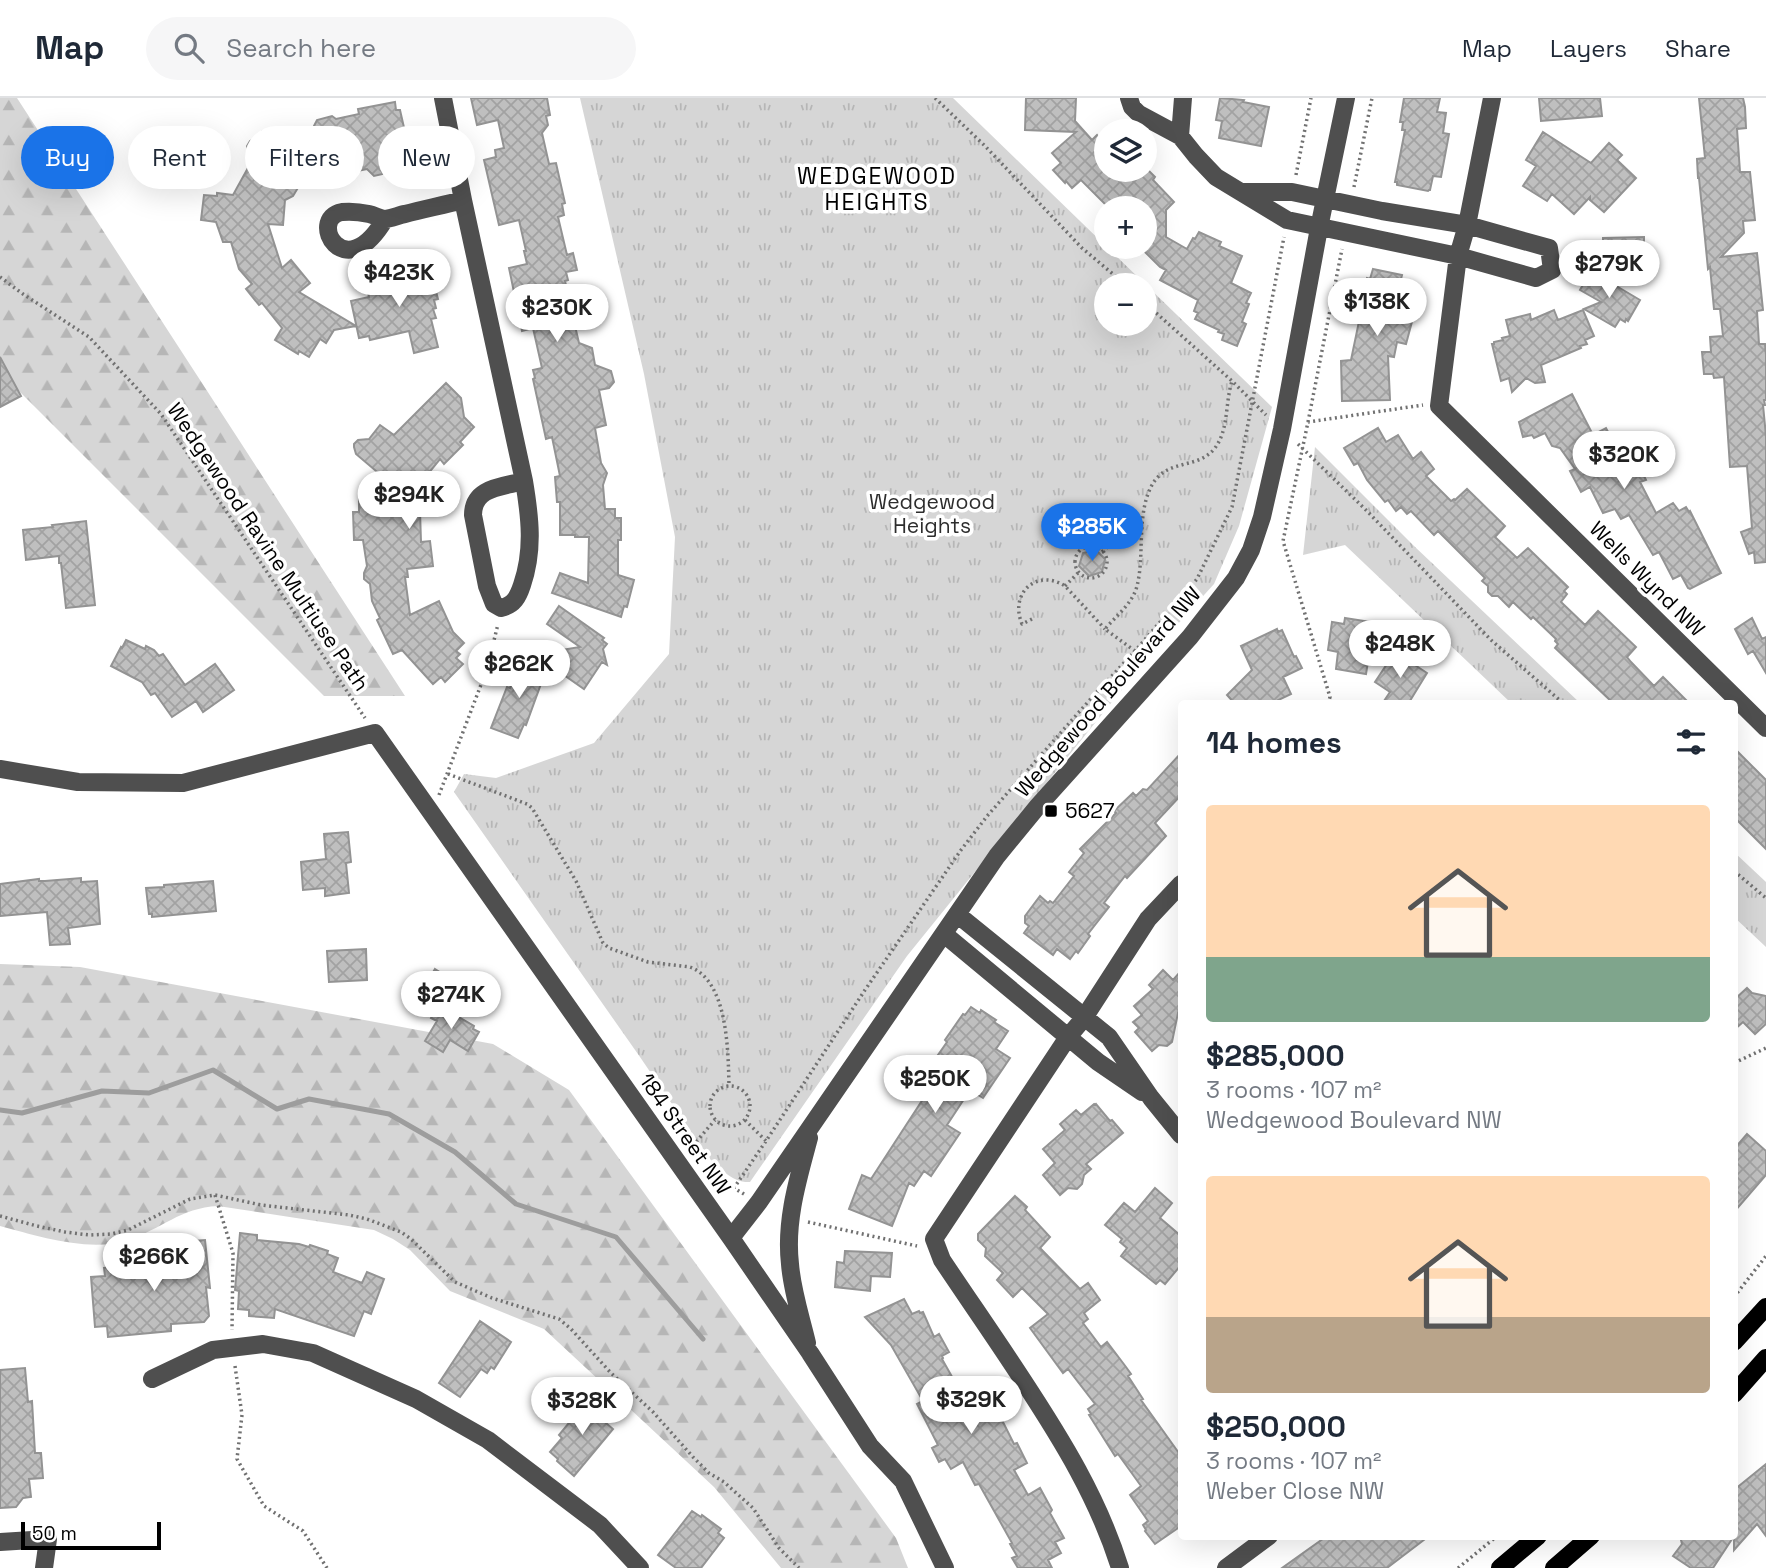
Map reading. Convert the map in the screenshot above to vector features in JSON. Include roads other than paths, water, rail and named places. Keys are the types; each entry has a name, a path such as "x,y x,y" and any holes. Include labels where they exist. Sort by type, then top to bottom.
{"main road":[{"path":"1738,1338 1766,1307"},
{"path":"1738,1390 1766,1358"},
{"path":"1500,1568 1533,1540"},
{"path":"1554,1568 1586,1540"}],"street":[{"path":"443,98 524,481 529,511 530,554 527,570 520,593 514,602 501,608 494,604 487,586 473,506 477,497 484,492 524,481"},
{"path":"1129,98 1132,107 1139,114 1180,136 1216,177 1287,220 1458,256 1536,278 1552,270 1549,248 1467,225 1292,192 1241,192"},
{"path":"1180,136 1183,98"},
{"name":"Wedgewood Boulevard NW","path":"731,1238 760,1202 998,856 1038,806 1190,637 1236,578 1251,550 1262,517 1282,429 1346,98"},
{"path":"1458,256 1467,225 1492,98"},
{"path":"385,219 463,200"},
{"name":"Wells Wynd NW","path":"1458,256 1439,406 1759,711 1766,728"},
{"name":"184 Street NW","path":"0,769 78,782 183,783 375,733 731,1238 870,1446 902,1481 945,1568"},
{"path":"1120,1568 1085,1480 1053,1425 942,1260 934,1239 1148,919 1178,887"},
{"path":"957,915 1076,1028 1098,1062 1151,1098"},
{"path":"944,934 1076,1028 1109,1037 1151,1098 1178,1131"},
{"path":"810,1353 789,1264 790,1218 812,1126"},
{"path":"152,1379 213,1350 263,1344 313,1353 416,1398 488,1440 600,1525 640,1568"},
{"path":"0,1542 48,1539 44,1568"},
{"path":"1226,1568 1264,1540"}],"waterway":[{"path":"0,1110 22,1113 102,1091 149,1093 213,1070 277,1109 309,1099 389,1114 455,1152 516,1204 616,1237 703,1339"}],"place":[{"name":"5627","path":"1051,811"}],"district":[{"name":"WEDGEWOOD HEIGHTS","path":"877,189"}],"park label":[{"name":"Wedgewood Heights","path":"932,514"}]}
